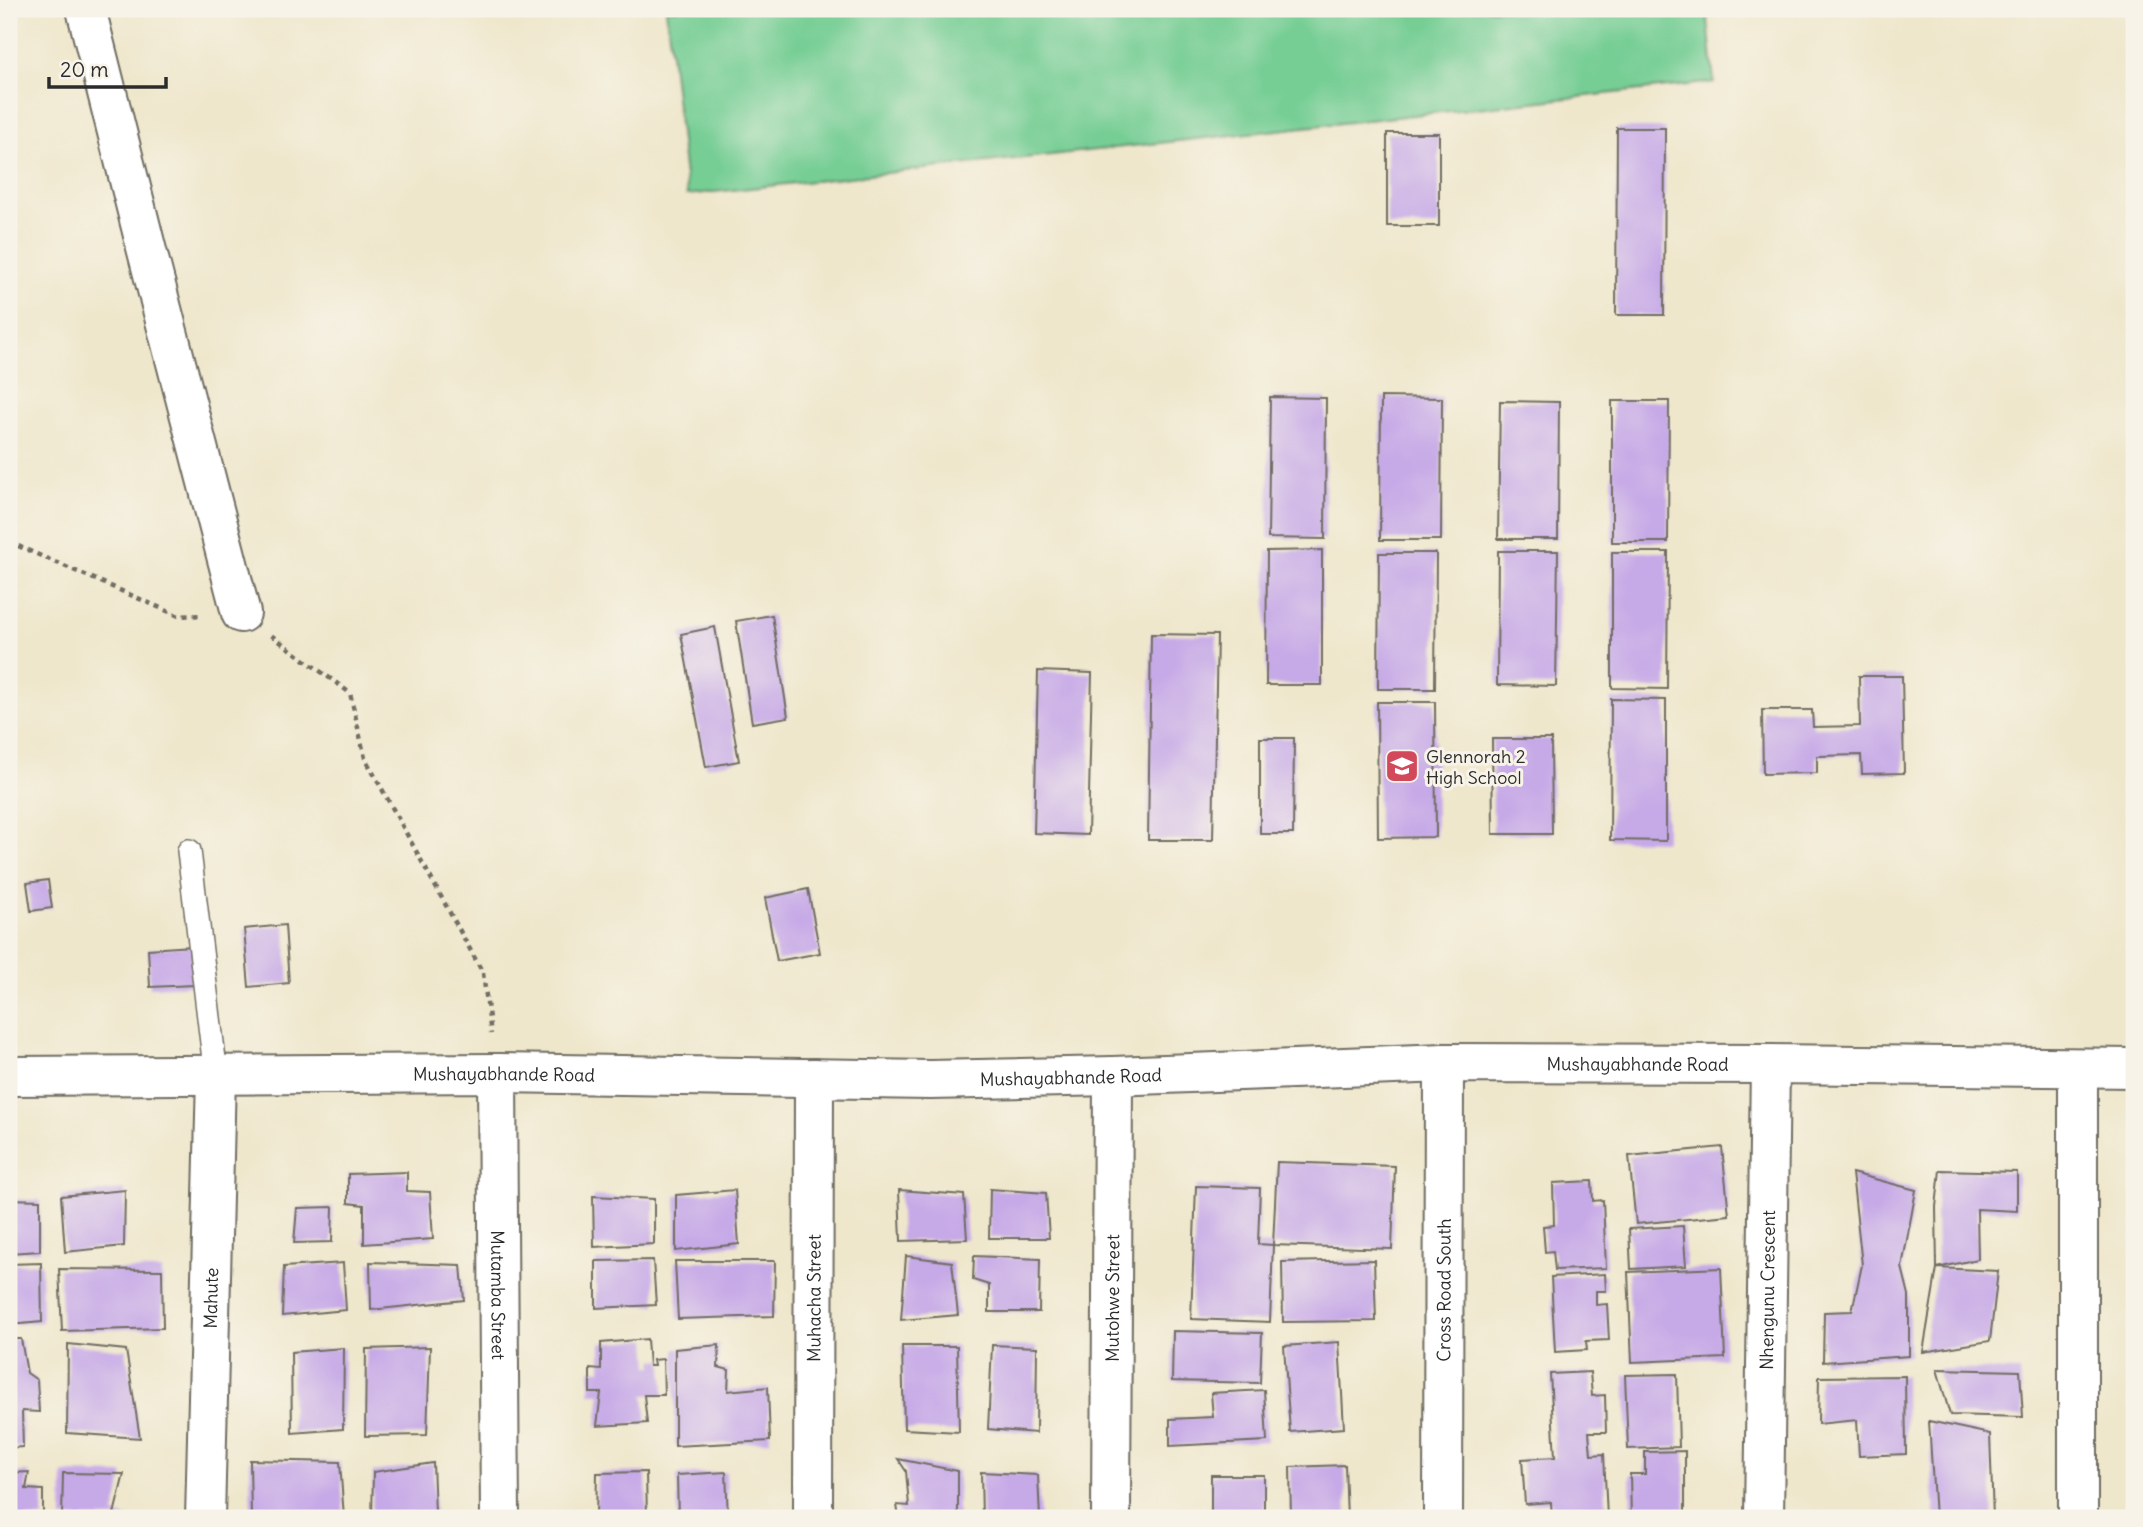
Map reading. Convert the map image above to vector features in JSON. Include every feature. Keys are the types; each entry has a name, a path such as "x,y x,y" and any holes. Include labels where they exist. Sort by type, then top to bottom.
{"street":[{"path":"86,9 241,613"},
{"name":"Mushayabhande Road","path":"9,1076 497,1073 930,1080 1444,1063 2134,1068"},
{"name":"Cross Road South","path":"1443,1518 1444,1063"},
{"name":"Nhengunu Crescent","path":"1764,1518 1770,1064"},
{"path":"2078,1068 2078,1518"},
{"name":"Mutamba Street","path":"497,1073 500,1518"},
{"name":"Mahute","path":"205,1518 216,1076"},
{"name":"Mutohwe Street","path":"1111,1518 1112,1076"},
{"name":"Muhacha Street","path":"813,1518 814,1078"}],"lane":[{"path":"190,851 216,1076"}],"path":[{"path":"9,542 179,616 241,613 350,694 365,758 483,972 497,1073"}],"green space":[{"path":"666,9 1707,9 1714,82 687,195"}],"building":[{"path":"1617,128 1665,128 1664,315 1616,315"},
{"path":"1387,133 1439,133 1439,226 1387,226"},
{"path":"1270,397 1326,398 1325,539 1268,538"},
{"path":"1381,397 1442,398 1441,540 1380,540"},
{"path":"1500,401 1559,402 1558,539 1498,539"},
{"path":"1612,401 1669,401 1668,542 1612,542"},
{"path":"1322,550 1322,685 1266,685 1267,551"},
{"path":"1498,551 1558,551 1556,686 1497,685"},
{"path":"1612,552 1668,552 1667,689 1612,688"},
{"path":"1379,553 1436,553 1435,689 1378,689"},
{"path":"772,615 788,717 752,723 736,621"},
{"path":"715,627 739,761 706,767 681,634"},
{"path":"1151,634 1217,635 1213,840 1148,840"},
{"path":"1038,671 1092,673 1088,835 1034,833"},
{"path":"1859,676 1902,676 1904,773 1862,774 1861,755 1817,756 1817,773 1763,774 1762,710 1812,710 1813,727 1860,726"},
{"path":"1611,699 1666,700 1666,841 1610,840"},
{"path":"1377,702 1435,702 1436,837 1378,838"},
{"path":"1260,738 1294,738 1293,834 1260,834"},
{"path":"1492,739 1551,739 1552,834 1493,834"},
{"path":"48,880 52,908 31,911 27,883"},
{"path":"808,889 820,953 777,961 765,898"},
{"path":"285,925 289,983 249,987 244,929"},
{"path":"192,946 194,985 150,987 148,949"},
{"path":"1722,1147 1729,1215 1636,1224 1629,1156"},
{"path":"1277,1162 1395,1166 1392,1249 1273,1245"},
{"path":"1940,1170 2017,1172 2017,1211 1977,1209 1978,1259 1937,1268 1936,1207"},
{"path":"407,1172 407,1191 430,1192 433,1239 364,1244 364,1205 348,1203 348,1174"},
{"path":"1852,1173 1916,1190 1902,1267 1909,1295 1909,1356 1823,1362 1824,1312 1852,1311 1862,1265"},
{"path":"1592,1181 1593,1201 1603,1200 1606,1268 1555,1270 1553,1251 1545,1252 1543,1226 1554,1225 1553,1183"},
{"path":"1196,1186 1260,1188 1258,1244 1273,1245 1270,1322 1191,1319"},
{"path":"990,1189 1046,1193 1049,1238 989,1238"},
{"path":"125,1190 124,1246 65,1252 61,1196"},
{"path":"735,1190 739,1244 676,1251 676,1195"},
{"path":"899,1190 964,1195 967,1239 901,1241"},
{"path":"593,1196 654,1199 654,1244 594,1247"},
{"path":"9,1199 40,1200 40,1251 9,1253"},
{"path":"333,1207 332,1242 294,1243 297,1208"},
{"path":"1683,1226 1686,1266 1631,1269 1629,1229"},
{"path":"906,1256 952,1262 958,1315 901,1320"},
{"path":"974,1256 1040,1259 1039,1312 989,1312 989,1285 973,1280"},
{"path":"653,1260 656,1305 596,1308 596,1261"},
{"path":"1374,1260 1376,1321 1283,1322 1282,1262"},
{"path":"675,1261 775,1261 774,1316 678,1319"},
{"path":"370,1262 461,1265 464,1300 371,1310"},
{"path":"41,1263 42,1322 9,1325 9,1264"},
{"path":"343,1263 346,1310 282,1316 284,1267"},
{"path":"1721,1268 1725,1358 1632,1362 1628,1272"},
{"path":"1937,1268 1998,1271 1990,1341 1923,1352"},
{"path":"59,1269 162,1270 163,1328 62,1331"},
{"path":"1605,1274 1606,1291 1596,1291 1596,1305 1607,1304 1609,1340 1586,1341 1587,1350 1555,1352 1551,1277"},
{"path":"1173,1331 1262,1333 1260,1383 1172,1381"},
{"path":"9,1339 21,1339 27,1373 37,1380 39,1412 22,1411 23,1447 9,1448"},
{"path":"647,1339 649,1366 654,1366 653,1360 663,1359 664,1395 644,1395 647,1423 597,1426 601,1393 590,1393 590,1369 601,1370 601,1343"},
{"path":"1339,1342 1344,1428 1290,1432 1284,1346"},
{"path":"68,1344 126,1350 140,1438 67,1433"},
{"path":"719,1345 718,1367 729,1370 728,1391 768,1387 770,1441 675,1446 675,1349"},
{"path":"992,1345 1037,1347 1036,1433 988,1429"},
{"path":"902,1346 957,1346 959,1432 904,1429"},
{"path":"430,1347 427,1435 365,1436 366,1349"},
{"path":"344,1348 343,1429 292,1433 291,1352"},
{"path":"1937,1369 2020,1371 2023,1417 1950,1415"},
{"path":"1590,1372 1592,1396 1605,1395 1606,1432 1589,1432 1591,1455 1604,1454 1607,1518 1552,1518 1551,1502 1525,1504 1522,1459 1555,1457 1550,1374"},
{"path":"1677,1374 1679,1447 1628,1449 1625,1375"},
{"path":"1905,1376 1906,1454 1859,1456 1857,1420 1818,1424 1819,1377"},
{"path":"1264,1390 1267,1441 1170,1446 1170,1419 1213,1417 1211,1393"},
{"path":"1929,1421 1990,1434 1993,1518 1935,1518"},
{"path":"1685,1451 1685,1518 1631,1518 1630,1474 1645,1474 1645,1452"},
{"path":"898,1459 958,1471 958,1518 899,1518 897,1505 909,1506 906,1471"},
{"path":"250,1460 340,1462 344,1518 251,1518"},
{"path":"433,1463 435,1513 372,1518 373,1472"},
{"path":"1345,1465 1347,1518 1291,1518 1290,1467"},
{"path":"29,1472 26,1489 43,1490 43,1518 9,1518 9,1473"},
{"path":"646,1472 647,1518 596,1518 597,1473"},
{"path":"726,1472 728,1518 678,1518 677,1475"},
{"path":"981,1472 1038,1475 1040,1518 982,1518"},
{"path":"63,1473 124,1474 114,1514 130,1518 62,1518"},
{"path":"1211,1475 1264,1475 1264,1518 1211,1518"}],"place":[{"name":"Glennorah 2 High School","path":"1402,766"}]}
